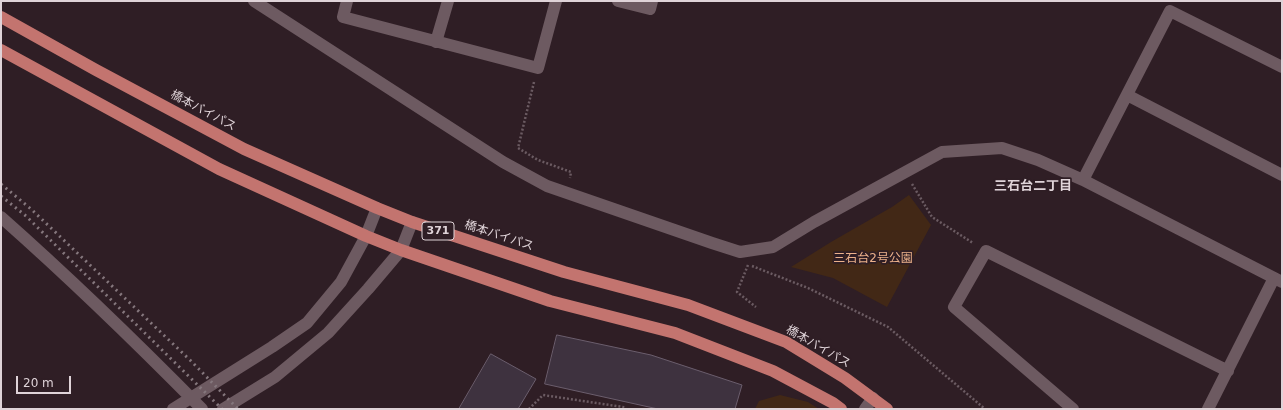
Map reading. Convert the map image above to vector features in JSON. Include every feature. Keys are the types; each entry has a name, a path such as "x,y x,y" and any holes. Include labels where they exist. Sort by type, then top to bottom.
{"highway":[{"name":"橋本バイパス","path":"1,17 244,149 377,208 412,222 564,272 688,306 786,342 845,378 887,409"},
{"name":"371","path":"1,50 219,169 366,236 401,250 550,301 675,333 773,372 833,403 841,409"}],"street":[{"path":"254,1 502,162 547,186 740,252 773,247 814,222 942,152 1002,148 1038,160 1083,180 1278,280 1208,409"},
{"path":"347,1 343,17 538,68 556,1"},
{"path":"436,42 448,1"},
{"path":"618,1 650,9 652,1"},
{"path":"1083,180 1170,11 1282,67"},
{"path":"1127,95 1282,175"},
{"path":"173,409 272,347 307,323 341,282 366,236 377,208"},
{"path":"1,217 38,250 172,378 202,409"},
{"path":"223,409 275,377 328,333 401,250 412,222"},
{"path":"1073,409 954,307 986,251 1228,371"},
{"path":"865,409 872,398"}],"path":[{"path":"538,68 518,148 538,160 571,172"},
{"path":"905,172 932,217 986,251"},
{"path":"756,307 737,292 748,264 808,288 888,327 985,409"},
{"path":"529,409 543,395 623,407 626,409"}],"green space":[{"name":"三石台2号公園","path":"909,195 931,225 887,307 833,278 791,267 892,207"},
{"path":"780,395 808,402 819,409 755,409 759,401"}],"building":[{"path":"557,335 651,355 742,385 735,409 658,409 545,384"},
{"path":"491,354 536,379 518,409 459,409"}],"railway":[{"path":"1,184 31,209 191,361 238,409"},
{"path":"1,196 26,216 222,409"}],"district":[{"name":"三石台二丁目","path":"1033,187"}]}
